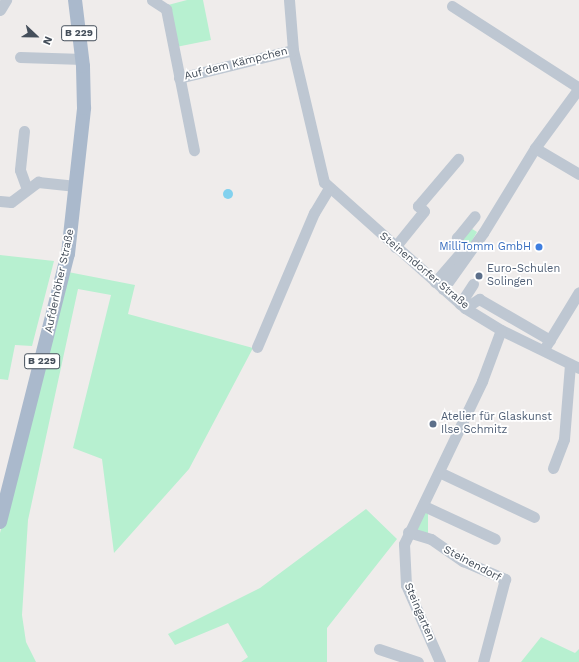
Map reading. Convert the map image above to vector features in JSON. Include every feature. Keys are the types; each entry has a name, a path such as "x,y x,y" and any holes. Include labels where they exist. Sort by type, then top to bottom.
{"main road":[{"name":"Aufderhöher Straße","path":"0,522 60,289 76,186 84,108 83,59 75,0"}],"street":[{"path":"0,10 6,0"},
{"name":"Auf dem Kämpchen","path":"152,0 166,10 194,150"},
{"name":"Steinendorfer Straße","path":"289,0 293,50 318,165 329,188 463,306 501,330 575,366 564,439 553,468"},
{"path":"439,286 483,233 535,148 579,88 452,6"},
{"name":"Auf dem Kämpchen","path":"179,78 293,50"},
{"path":"20,57 83,59"},
{"path":"24,131 20,170 27,189"},
{"path":"535,148 579,174"},
{"path":"395,247 424,211 418,206 458,159"},
{"path":"0,201 11,202 27,189 41,181 76,186"},
{"path":"257,347 314,213 329,188"},
{"path":"439,286 461,252 457,238 474,216"},
{"path":"463,306 473,284"},
{"path":"544,351 579,292"},
{"path":"463,306 479,299 550,340"},
{"name":"Steingarten","path":"440,662 406,585 403,564 408,532 424,506 501,330"},
{"path":"438,472 534,517"},
{"path":"424,506 495,539"},
{"name":"Steinendorf","path":"408,532 431,539 463,561 505,579 484,662"},
{"path":"379,649 418,662"}],"green space":[{"path":"187,0 203,0 211,40 176,47 168,5"},
{"path":"469,227 477,232 466,251 460,246"},
{"path":"0,255 54,261 32,346 15,345 8,380 0,379"},
{"path":"68,272 135,285 128,314 253,348 189,469 114,553 102,459 73,448 111,295 78,289 28,520 22,615 26,642 36,662 0,662 0,533"},
{"path":"366,509 397,539 327,628 327,662 241,662 248,657 228,623 175,645 168,634 260,588"},
{"path":"424,511 428,511 428,535 413,532"},
{"path":"541,637 575,653 579,649 579,662 521,662"}],"water":[{"path":"226,189 230,189 232,190 232,198 226,199 223,196 223,192"}],"place":[{"name":"MilliTomm GmbH","path":"539,247"},
{"name":"Euro-Schulen Solingen","path":"479,276"},
{"name":"Atelier für Glaskunst Ilse Schmitz","path":"433,424"}]}
